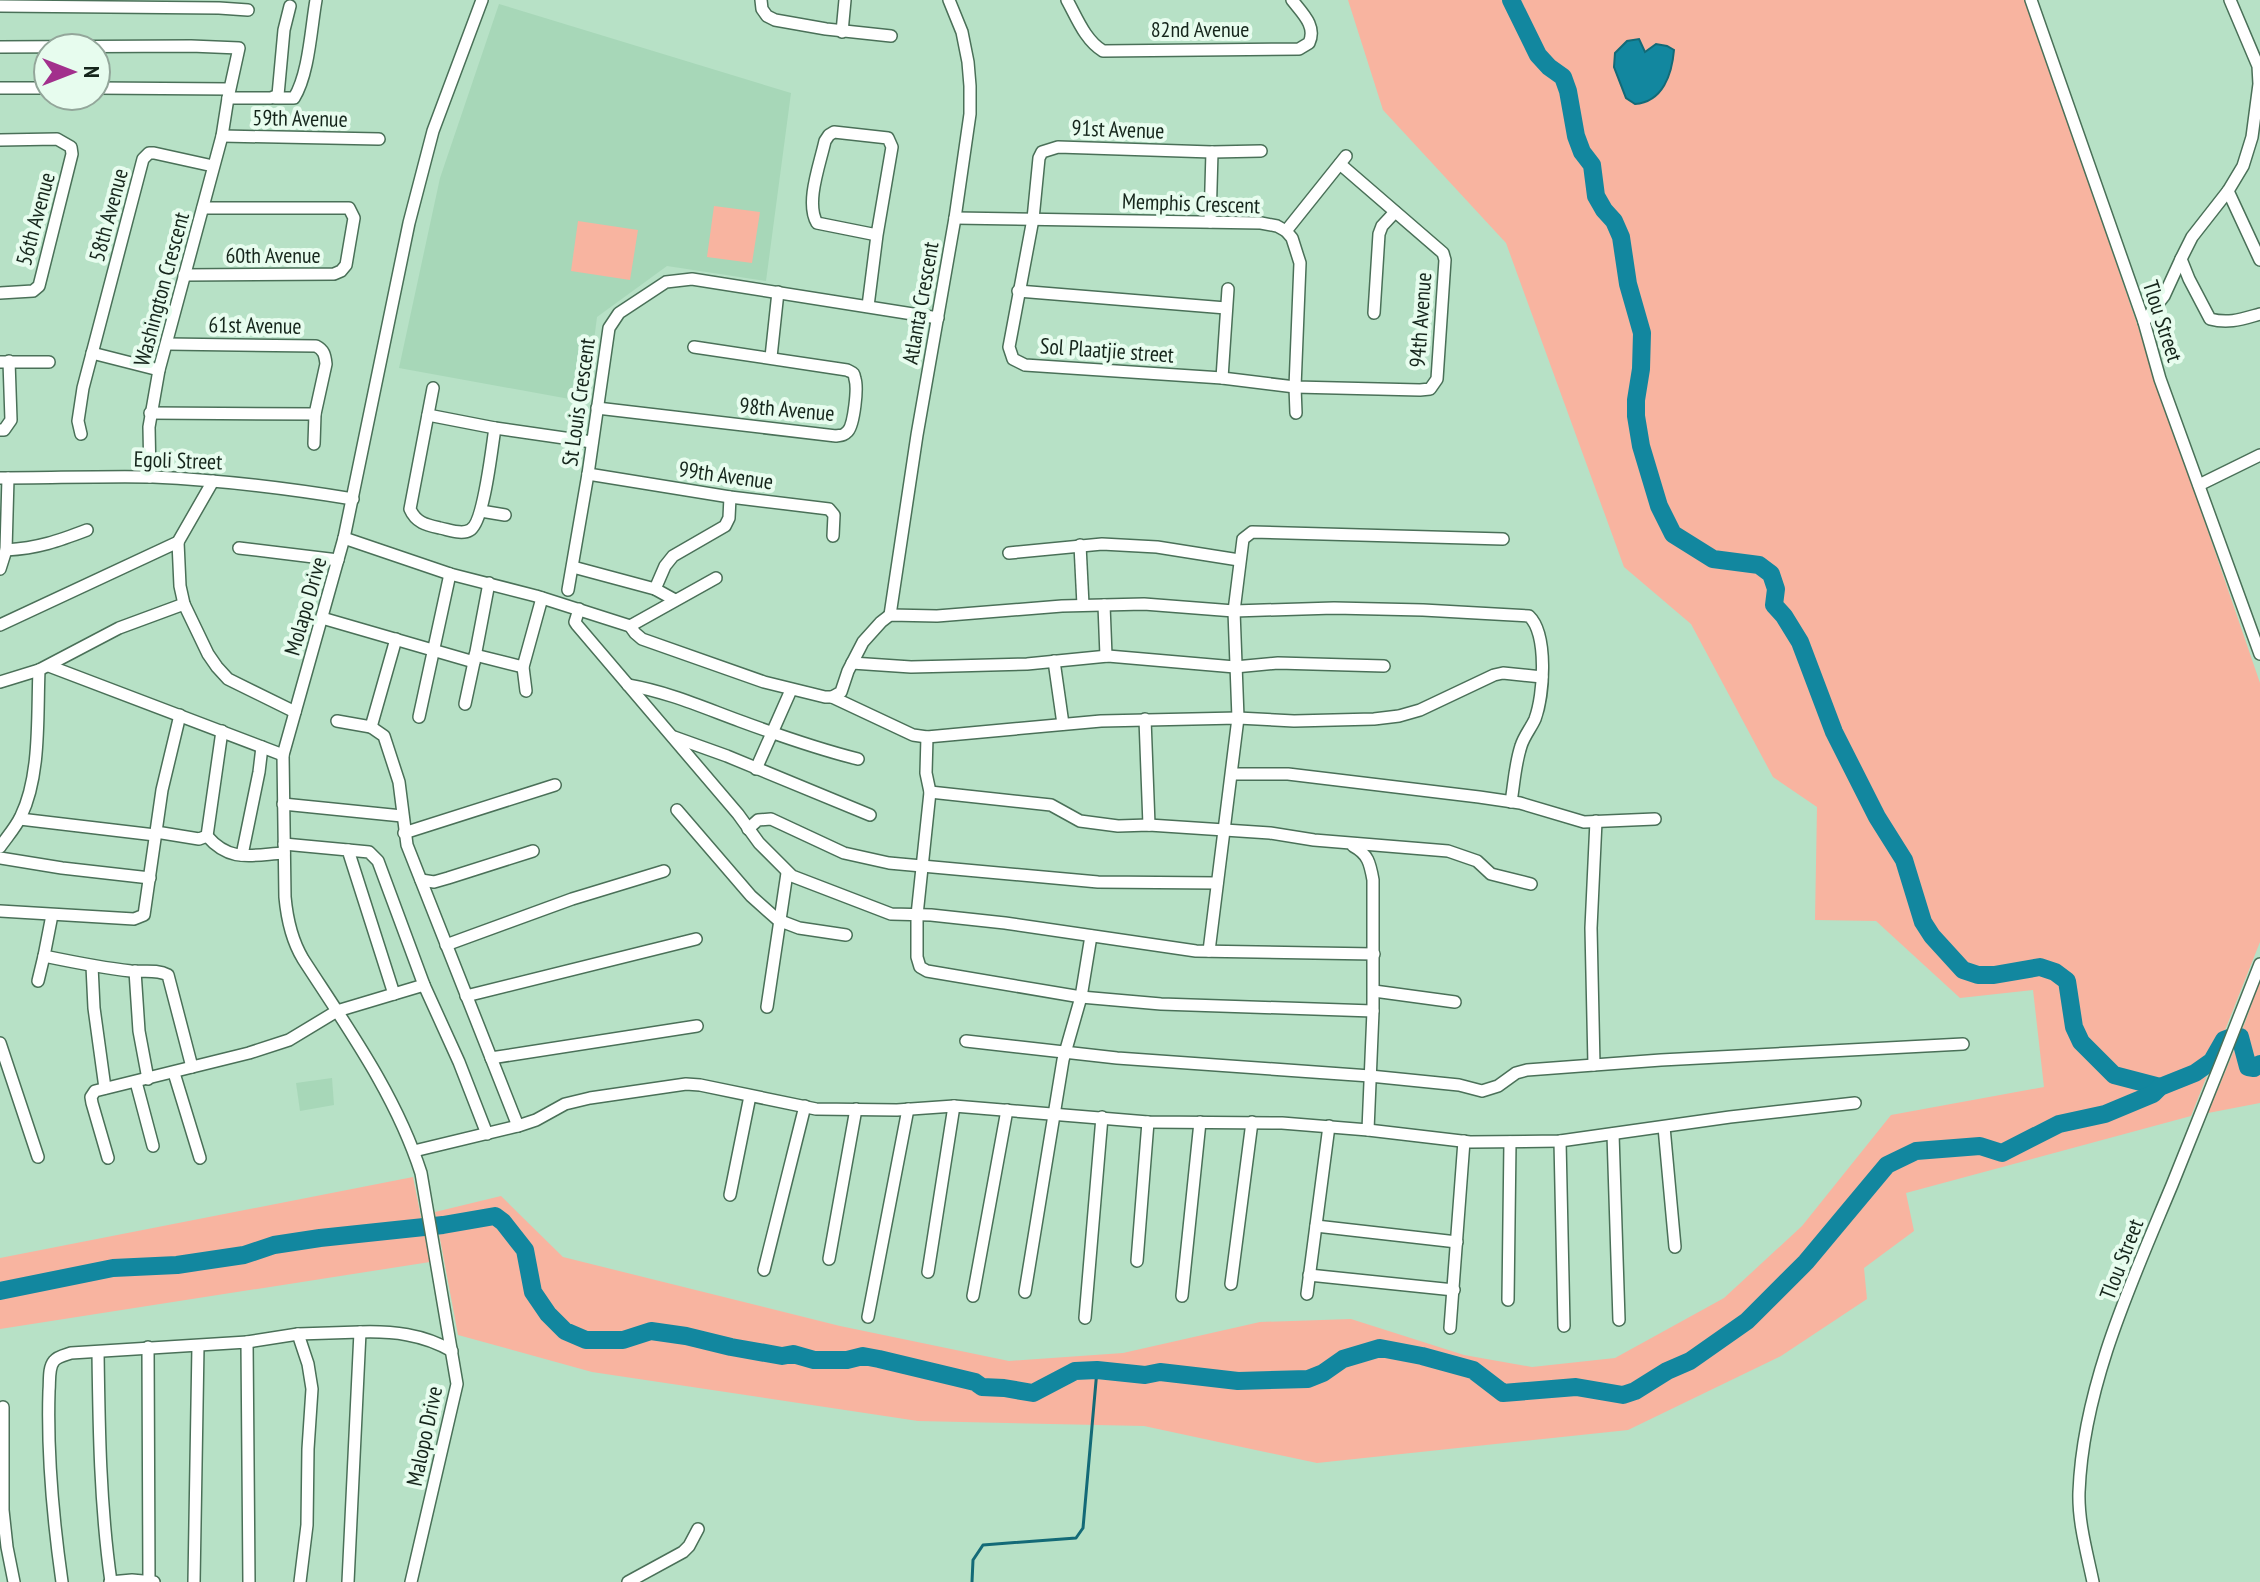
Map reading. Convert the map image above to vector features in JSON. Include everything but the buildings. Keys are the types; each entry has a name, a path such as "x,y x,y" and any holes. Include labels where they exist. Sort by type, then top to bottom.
{"street":[{"path":"112,89 294,98 304,70 316,0"},
{"name":"Molapo Drive","path":"426,1203 414,1151 390,1098 303,959 292,936 286,917 283,755 344,538 409,223 433,131 482,0"},
{"path":"761,0 762,9 775,20 842,32 891,36"},
{"path":"842,32 845,0"},
{"name":"Atlanta Crescent","path":"890,615 970,114 970,86 962,32 949,0"},
{"name":"82nd Avenue","path":"1067,0 1094,46 1103,51 1299,49 1309,43 1313,33 1311,25 1292,0"},
{"name":"Tlou Street","path":"2031,0 2144,322 2160,379 2260,654"},
{"path":"2144,322 2164,296 2192,237 2228,191 2243,166 2252,137 2259,65 2230,0"},
{"path":"0,6 248,10"},
{"path":"275,98 279,91 284,30 290,6"},
{"name":"Washington Crescent","path":"0,47 239,48 222,136 150,413 150,477"},
{"path":"0,88 32,88"},
{"path":"868,306 892,147 888,138 834,132 825,141 811,205 812,216 817,223 827,227 877,235"},
{"name":"59th Avenue","path":"222,136 379,139"},
{"name":"56th Avenue","path":"0,140 57,139 71,147 72,154 39,286 33,291 0,293"},
{"name":"91st Avenue","path":"1033,219 1039,158 1045,150 1058,147 1261,151"},
{"path":"1210,222 1212,152"},
{"name":"58th Avenue","path":"81,434 78,421 83,388 143,159 154,153 213,166"},
{"name":"94th Avenue","path":"1286,231 1343,160 1395,212 1438,247 1445,260 1435,385 1420,390 1295,387"},
{"path":"2228,191 2260,260"},
{"name":"60th Avenue","path":"184,275 334,274 346,265 354,218 349,208 203,208"},
{"path":"1374,313 1379,234 1395,212"},
{"name":"Memphis Crescent","path":"955,218 1261,223 1286,231 1292,238 1300,263 1296,413"},
{"name":"Sol Plaatjie street","path":"1033,219 1009,347 1018,363 1222,378 1295,387"},
{"path":"2181,259 2210,319 2234,322 2260,314"},
{"name":"St Louis Crescent","path":"568,590 609,328 614,319 666,282 692,279 938,318"},
{"path":"1222,378 1228,289"},
{"path":"1018,291 1226,308"},
{"path":"771,357 778,292"},
{"name":"61st Avenue","path":"167,344 316,346 323,352 326,364 315,414 314,444"},
{"name":"98th Avenue","path":"597,408 836,436 844,435 850,429 856,381 853,373 840,367 694,347"},
{"path":"92,353 159,370"},
{"path":"0,430 4,430 11,420 5,361 49,362"},
{"path":"433,388 410,509 414,517 424,524 460,533 475,527 481,511 495,428"},
{"path":"150,413 315,414"},
{"path":"428,415 592,442"},
{"path":"2199,485 2260,455"},
{"name":"99th Avenue","path":"588,474 829,509 834,515 833,536"},
{"name":"Egoli Street","path":"4,478 150,477 259,485 353,499"},
{"path":"2,566 6,550 4,478"},
{"path":"213,481 178,542 184,604 208,654 228,679 295,712"},
{"path":"655,589 673,556 725,526 729,518 730,497"},
{"path":"481,511 505,515"},
{"path":"6,550 41,546 87,530"},
{"path":"1209,951 1238,718 1234,611 1243,539 1252,532 1503,539"},
{"path":"344,538 450,574 542,598 630,626 642,639 791,690 832,697 913,735 927,737 1145,719 1374,719 1420,710 1494,675 1542,677"},
{"path":"0,625 178,542"},
{"path":"1009,553 1102,544 1157,547 1239,560"},
{"path":"1080,545 1083,605"},
{"path":"239,548 338,560"},
{"path":"573,567 655,589 675,600"},
{"path":"419,717 450,574"},
{"path":"630,626 716,578"},
{"path":"465,704 489,583"},
{"path":"526,691 523,667 542,598"},
{"path":"0,682 44,668 119,628 184,604"},
{"path":"832,697 841,692 863,642 890,615 937,616 1083,605 1144,604 1234,611 1334,608 1529,616 1536,623 1538,632 1541,701 1520,748 1511,802"},
{"path":"1104,605 1106,656"},
{"path":"579,609 577,625 759,843 792,876 891,914 990,922 1209,951 1374,954"},
{"path":"322,618 433,650 523,667"},
{"path":"371,727 396,639"},
{"path":"852,663 911,667 1027,664 1106,656 1235,667 1278,663 1384,666"},
{"path":"1054,661 1063,724"},
{"path":"44,668 283,755"},
{"path":"0,847 20,819 27,801 44,668"},
{"path":"628,685 658,690 772,732 858,759"},
{"path":"756,769 791,690"},
{"path":"0,911 141,918 145,910 167,767 180,715"},
{"path":"1145,719 1149,825"},
{"path":"337,721 371,727 384,736 399,782 404,833 518,1126"},
{"path":"20,819 199,839 207,836 222,731"},
{"path":"672,736 870,815"},
{"path":"927,737 926,773 930,792 917,915 917,957 920,967 927,971 1081,997 1161,1004 1373,1011"},
{"path":"242,855 262,747"},
{"path":"1232,774 1288,774 1511,802 1584,822 1655,819"},
{"path":"404,833 555,785"},
{"path":"930,792 1051,805 1080,821 1118,826 1225,829 1349,844 1448,851 1477,861 1491,874 1531,884"},
{"path":"283,804 402,816"},
{"path":"677,810 751,896 778,920 799,928 846,935"},
{"path":"748,829 758,820 771,819 844,853 889,863 1098,882 1217,883"},
{"path":"1594,1065 1591,928 1596,821"},
{"path":"207,836 227,853 242,855 284,849 348,850 369,852 378,861 424,985 487,1134"},
{"path":"1349,844 1366,854 1370,863 1374,991 1368,1130"},
{"path":"348,850 394,994"},
{"path":"421,880 434,882 533,851"},
{"path":"0,858 150,878"},
{"path":"446,945 572,899 664,871"},
{"path":"767,1007 787,873"},
{"path":"38,981 52,915"},
{"path":"1025,1292 1066,1051 1081,997 1091,936"},
{"path":"466,996 696,939"},
{"path":"44,956 92,966 160,971 168,975 192,1067"},
{"name":"Tlou Street","path":"2093,1582 2079,1494 2088,1415 2112,1337 2260,964"},
{"path":"92,966 94,1008 105,1088"},
{"path":"135,971 142,1080 153,1146"},
{"path":"108,1158 91,1097 95,1091 249,1053 289,1040 337,1011 424,985"},
{"path":"1374,991 1455,1002"},
{"path":"491,1058 697,1026"},
{"path":"966,1041 1117,1058 1370,1076 1459,1085 1482,1091 1527,1070 1963,1044"},
{"path":"0,1043 38,1157"},
{"path":"174,1073 200,1158"},
{"path":"414,1151 518,1126 565,1104 686,1084 816,1109 954,1106 1148,1122 1329,1126 1464,1141 1510,1142 1560,1141 1855,1103"},
{"path":"730,1195 750,1096"},
{"path":"764,1270 805,1106"},
{"path":"928,1272 954,1106"},
{"path":"829,1259 856,1109"},
{"path":"868,1317 908,1109"},
{"path":"973,1296 1007,1110"},
{"path":"1085,1318 1102,1117"},
{"path":"1137,1261 1148,1122"},
{"path":"1182,1296 1200,1122"},
{"path":"1231,1284 1252,1122"},
{"path":"1307,1294 1329,1126"},
{"path":"1664,1127 1675,1247"},
{"path":"1613,1134 1619,1320"},
{"path":"1450,1328 1464,1141"},
{"path":"1560,1141 1564,1326"},
{"path":"1508,1300 1510,1142"},
{"name":"Malopo Drive","path":"411,1582 457,1384 426,1203"},
{"path":"1316,1226 1457,1242"},
{"path":"1309,1275 1454,1290"},
{"path":"348,1582 360,1332"},
{"path":"62,1582 51,1490 48,1424 52,1364 62,1355 247,1342 298,1334 360,1332 408,1334 433,1341 452,1351"},
{"path":"298,1334 312,1389 307,1525 300,1582"},
{"path":"247,1342 249,1582"},
{"path":"194,1582 198,1346"},
{"path":"98,1352 100,1481 111,1582 152,1582 148,1347"},
{"path":"3,1407 3,1510 14,1582"},
{"path":"628,1582 683,1552 698,1529"}],"shaded area":[{"path":"1348,0 2026,0 2260,683 2260,942 2191,1116 1906,1193 1914,1231 1864,1268 1867,1299 1781,1356 1628,1430 1317,1463 1144,1426 918,1421 592,1372 458,1335 435,1212 501,1196 563,1257 840,1326 1009,1361 1123,1353 1260,1322 1351,1319 1464,1355 1532,1367 1615,1358 1724,1298 1802,1226 1891,1115 2044,1087 2033,990 1960,998 1876,921 1815,920 1817,807 1773,777 1691,624 1624,567 1506,243 1383,110"},
{"path":"499,4 791,93 766,281 667,266 597,317 586,402 399,368 440,178"},
{"path":"714,206 760,212 752,263 707,257"},
{"path":"578,221 638,230 630,280 571,271"},
{"path":"2260,981 2260,1103 2208,1113 2240,1036"},
{"path":"332,1078 334,1105 300,1111 296,1083"},
{"path":"413,1177 430,1262 0,1329 0,1258"}],"water":[{"path":"1639,39 1645,52 1656,44 1674,50 1668,77 1659,92 1645,102 1635,104 1626,98 1614,67 1615,53 1627,41"}],"waterway":[{"path":"1511,0 1538,55 1563,77 1576,136 1582,152 1592,165 1596,196 1621,237 1628,284 1642,333 1636,400 1641,446 1659,506 1673,534 1713,559 1759,565 1771,574 1776,589 1774,605 1800,642 1834,732 1877,817 1904,860 1923,922 1932,936 1963,970 1978,975 2040,967 2055,972 2067,981 2074,1027 2081,1042 2114,1075 2160,1087"},
{"path":"0,1291 113,1268 177,1265 244,1255 274,1245 495,1216 525,1250 533,1292 548,1314 565,1331 586,1340 623,1340 651,1331 814,1360 847,1360 863,1356 975,1382 982,1387 1033,1393 1075,1371 1145,1375 1160,1372 1238,1381 1308,1379 1343,1359 1380,1348 1473,1370 1503,1393 1576,1387 1623,1395 1690,1361 1747,1321 1806,1262 1887,1165 1916,1151 1980,1146 2002,1153 2059,1124 2105,1114 2195,1073 2212,1061 2224,1040 2232,1037 2240,1037 2248,1067 2254,1068 2260,1064"},
{"path":"972,1582 973,1560 983,1545 1076,1538 1083,1528 1097,1370"}]}
